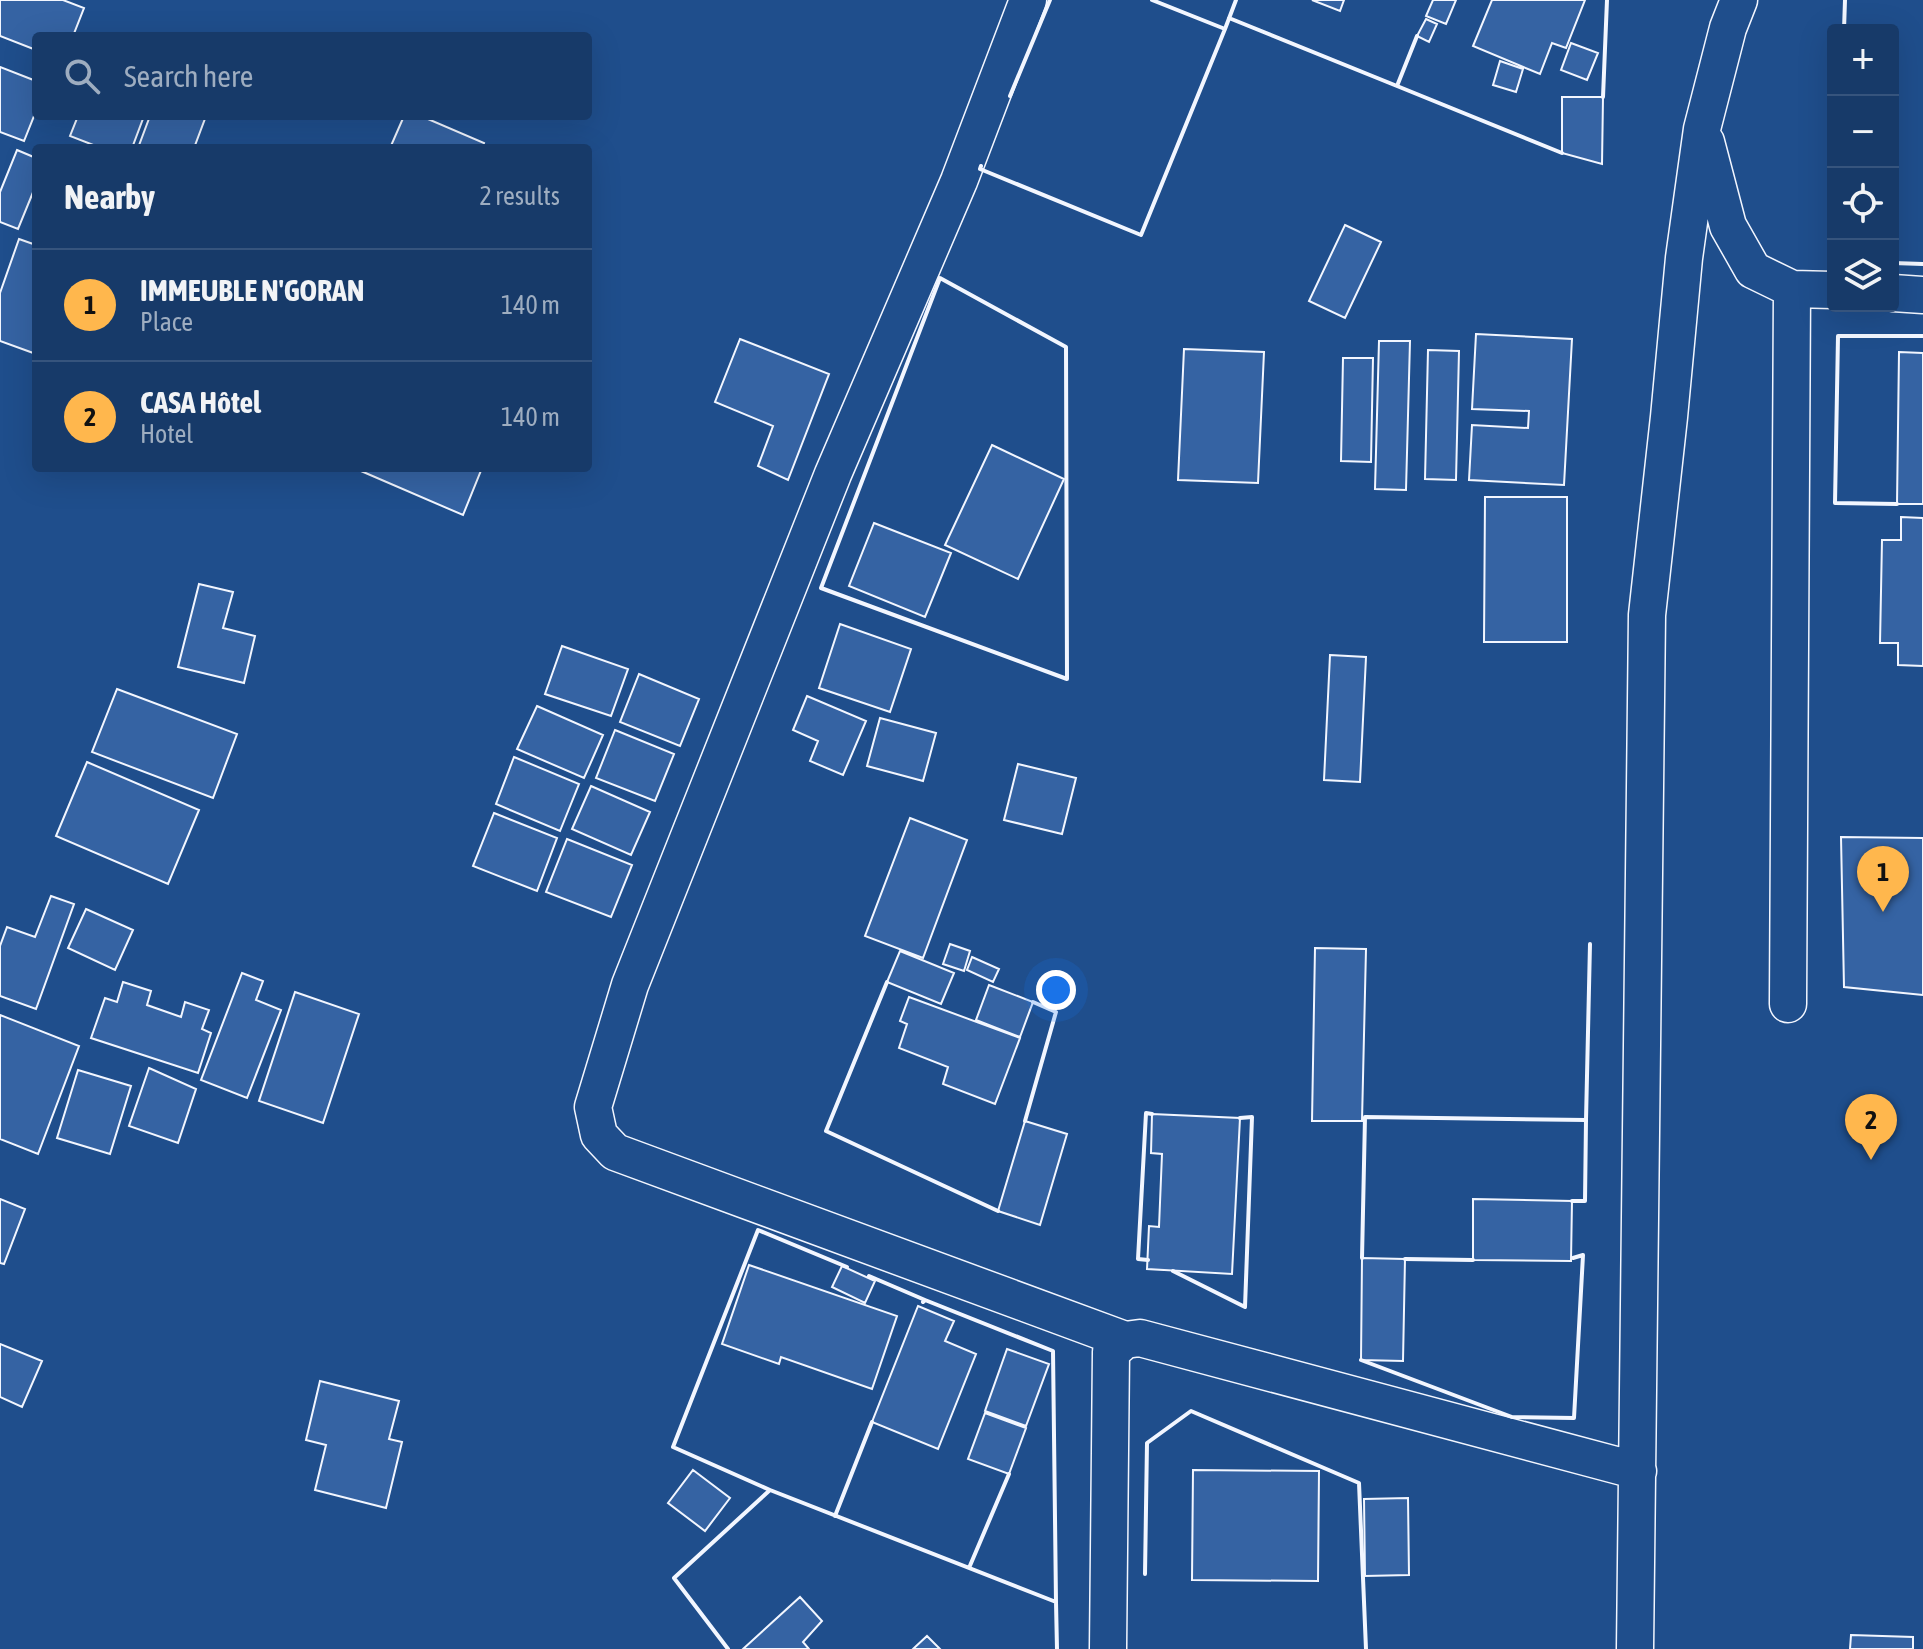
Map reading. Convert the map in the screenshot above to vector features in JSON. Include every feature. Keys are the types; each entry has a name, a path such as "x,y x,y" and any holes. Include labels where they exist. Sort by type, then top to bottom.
{"street":[{"path":"1028,0 959,181 833,474 630,985 593,1107 599,1135 615,1152 1125,1340 1140,1338 1638,1471"},
{"path":"1635,1649 1647,615 1684,258 1702,129 1732,9"},
{"path":"1702,129 1728,226 1753,270 1792,289 1827,290"},
{"path":"1788,1004 1792,289"},
{"path":"1899,293 1923,295"},
{"path":"1108,1649 1111,1352 1125,1340"}],"building":[{"path":"0,0 63,0 84,8 75,32 32,32 32,48 0,36"},
{"path":"1312,0 1344,0 1340,11"},
{"path":"1433,0 1456,0 1446,24 1426,16"},
{"path":"1492,0 1585,0 1566,48 1552,43 1540,74 1473,46"},
{"path":"1426,19 1437,24 1429,42 1417,36"},
{"path":"1571,43 1598,53 1587,80 1561,70"},
{"path":"1500,61 1523,69 1516,92 1493,85"},
{"path":"0,67 32,79 32,120 24,141 0,132"},
{"path":"1562,97 1603,97 1602,164 1562,153"},
{"path":"76,120 142,120 134,144 91,144 70,136"},
{"path":"148,120 204,120 196,144 140,144"},
{"path":"402,120 430,120 484,143 484,144 392,144"},
{"path":"17,150 32,156 32,195 18,229 0,222 0,192"},
{"path":"1345,225 1381,242 1345,318 1309,301"},
{"path":"19,239 32,244 32,353 0,341 0,293"},
{"path":"1476,334 1572,339 1564,485 1469,480 1472,425 1528,428 1529,411 1472,409"},
{"path":"740,339 829,374 788,480 758,466 773,426 715,402"},
{"path":"1379,341 1410,341 1406,490 1375,489"},
{"path":"1184,349 1264,352 1258,483 1178,480"},
{"path":"1428,350 1459,351 1456,480 1425,479"},
{"path":"1899,352 1923,353 1923,504 1897,504"},
{"path":"1343,358 1373,358 1371,462 1341,461"},
{"path":"992,445 1064,479 1018,579 945,545"},
{"path":"363,472 480,472 463,515"},
{"path":"1485,497 1567,497 1567,642 1484,642"},
{"path":"1901,517 1923,518 1923,666 1898,665 1898,643 1880,643 1882,540 1901,540"},
{"path":"874,523 951,553 925,617 849,586"},
{"path":"199,584 233,592 223,628 255,636 244,683 178,667"},
{"path":"840,624 911,649 890,712 819,688"},
{"path":"562,646 628,669 611,716 545,694"},
{"path":"1330,655 1366,657 1360,782 1324,780"},
{"path":"639,674 699,699 680,746 620,722"},
{"path":"117,689 237,734 213,798 92,752"},
{"path":"807,696 866,721 843,775 810,761 818,741 793,730"},
{"path":"537,706 603,735 584,778 517,749"},
{"path":"880,718 936,733 923,781 867,766"},
{"path":"615,730 674,754 655,801 596,778"},
{"path":"514,757 579,784 560,831 496,804"},
{"path":"87,762 199,810 168,884 56,836"},
{"path":"1018,764 1076,778 1062,834 1004,820"},
{"path":"591,786 650,812 631,855 572,829"},
{"path":"494,813 557,838 537,891 473,866"},
{"path":"910,818 967,840 923,958 865,936"},
{"path":"1841,837 1923,838 1923,995 1844,987"},
{"path":"567,839 632,865 611,917 546,892"},
{"path":"51,896 74,904 36,1009 0,996 0,946 7,927 35,937"},
{"path":"86,909 133,930 115,970 68,948"},
{"path":"950,944 970,951 964,971 943,964"},
{"path":"1315,948 1366,949 1362,1121 1312,1121"},
{"path":"900,951 954,973 941,1004 887,982"},
{"path":"972,957 999,969 993,982 967,970"},
{"path":"242,973 263,981 256,1000 281,1010 247,1098 201,1080"},
{"path":"123,982 151,991 147,1005 181,1017 185,1002 209,1010 202,1029 211,1033 198,1073 91,1038 105,998 117,1002"},
{"path":"989,985 1033,1002 1020,1037 976,1020"},
{"path":"295,992 359,1014 323,1123 259,1101"},
{"path":"909,997 1020,1038 995,1104 943,1084 948,1067 899,1048 907,1024 900,1021"},
{"path":"0,1015 79,1046 38,1154 0,1139"},
{"path":"149,1068 196,1089 178,1143 129,1126"},
{"path":"78,1070 131,1086 110,1154 57,1138"},
{"path":"1152,1114 1240,1118 1232,1274 1147,1269 1149,1226 1159,1227 1162,1154 1151,1153"},
{"path":"1025,1121 1067,1134 1040,1225 998,1211"},
{"path":"0,1199 25,1209 4,1264 0,1263"},
{"path":"1473,1199 1572,1201 1571,1261 1473,1260"},
{"path":"1362,1258 1405,1259 1403,1361 1361,1360"},
{"path":"749,1265 897,1316 872,1389 781,1357 779,1364 722,1344"},
{"path":"842,1266 875,1281 865,1303 832,1287"},
{"path":"918,1306 954,1321 945,1341 976,1354 938,1449 872,1422"},
{"path":"0,1344 42,1361 22,1407 0,1397"},
{"path":"1007,1349 1049,1364 1026,1426 985,1411"},
{"path":"320,1381 399,1401 389,1439 402,1442 386,1508 315,1490 326,1445 306,1440"},
{"path":"985,1413 1026,1428 1009,1474 968,1459"},
{"path":"693,1470 730,1498 705,1531 668,1503"},
{"path":"1193,1470 1319,1471 1318,1581 1192,1580"},
{"path":"1408,1498 1409,1575 1365,1576 1364,1499"},
{"path":"800,1597 822,1621 803,1642 809,1649 743,1649"},
{"path":"1851,1635 1913,1637 1913,1649 1850,1649"},
{"path":"927,1636 940,1649 913,1649"}],"wall":[{"path":"1010,96 1050,0"},
{"path":"1152,0 1225,29 1236,0"},
{"path":"1603,97 1607,0"},
{"path":"1844,24 1845,0"},
{"path":"1229,18 1397,86 1417,36"},
{"path":"981,166 980,169 1141,235 1225,29"},
{"path":"1397,86 1562,153"},
{"path":"1899,263 1923,264"},
{"path":"940,278 1066,347 1067,679 821,588 940,278"},
{"path":"1897,504 1835,503 1838,336 1923,336"},
{"path":"1586,1120 1590,944"},
{"path":"887,982 826,1131 998,1211"},
{"path":"1025,1121 1056,1012 1033,1002"},
{"path":"1148,1260 1138,1259 1146,1113 1152,1114"},
{"path":"1173,1271 1245,1307 1252,1117 1240,1118"},
{"path":"1362,1258 1365,1117 1586,1120 1585,1201 1572,1201"},
{"path":"770,1490 673,1447 758,1230 847,1267"},
{"path":"1361,1360 1512,1417 1574,1418 1583,1255 1573,1258"},
{"path":"1405,1259 1473,1260"},
{"path":"869,1276 925,1300"},
{"path":"923,1302 925,1300 1053,1351 1056,1602"},
{"path":"1145,1574 1147,1443 1191,1411 1359,1483 1366,1649"},
{"path":"835,1516 872,1422"},
{"path":"969,1568 1009,1474"},
{"path":"728,1649 674,1578 770,1490 1056,1602 1057,1649"}],"place":[{"name":"IMMEUBLE N'GORAN","path":"1883,912"},
{"name":"CASA Hôtel","path":"1871,1160"}]}
